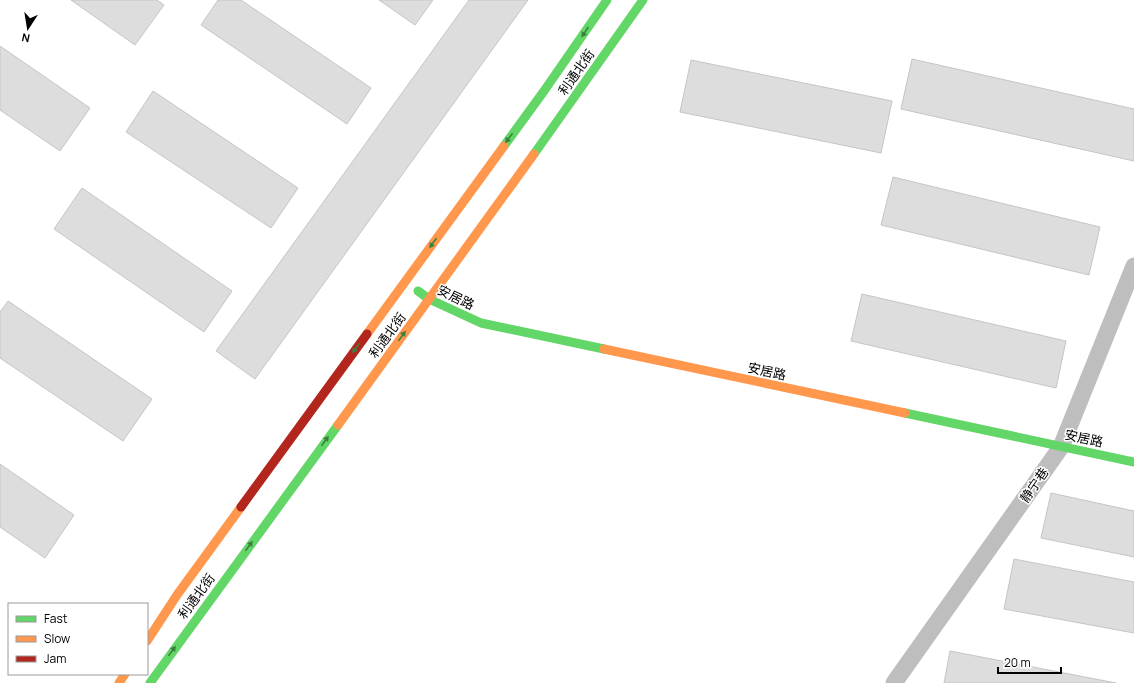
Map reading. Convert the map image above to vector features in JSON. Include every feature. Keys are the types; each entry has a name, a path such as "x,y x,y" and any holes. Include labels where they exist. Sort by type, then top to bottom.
{"main road":[{"name":"利通北街","path":"148,639 177,595 544,91 607,0"},
{"name":"利通北街","path":"150,683 519,175 643,0"},
{"name":"安居路","path":"404,282 429,299 480,324 1134,462"}],"street":[{"name":"静宁巷","path":"894,683 1061,447 1134,266"}],"building":[{"path":"71,0 157,0 164,5 135,45"},
{"path":"218,0 241,0 371,88 347,124 201,25"},
{"path":"379,0 433,0 415,25"},
{"path":"469,0 528,0 255,379 216,351"},
{"path":"0,46 90,108 60,151 0,110"},
{"path":"912,59 1134,109 1134,161 901,109"},
{"path":"691,60 892,101 881,153 680,112"},
{"path":"153,91 298,188 271,228 126,132"},
{"path":"893,177 1100,227 1089,275 881,225"},
{"path":"82,188 232,291 204,332 54,229"},
{"path":"862,294 1066,341 1056,388 851,341"},
{"path":"8,301 152,399 123,441 0,358 0,312"},
{"path":"0,464 74,515 45,558 0,527"},
{"path":"1051,493 1134,511 1134,557 1041,538"},
{"path":"1014,559 1134,582 1134,633 1004,609"},
{"path":"950,651 1116,683 944,683"}],"traffic: fast":[{"path":"504,146 607,0"},
{"path":"534,154 643,0"},
{"path":"418,291 429,299 481,323 604,349"},
{"path":"905,413 1134,462"},
{"path":"150,683 338,425"}],"traffic: slow":[{"path":"367,334 504,146"},
{"path":"338,425 534,154"},
{"path":"604,349 905,413"},
{"path":"148,639 177,595 241,507"},
{"path":"119,683 124,675"}],"traffic: jam":[{"path":"241,507 367,334"}]}
